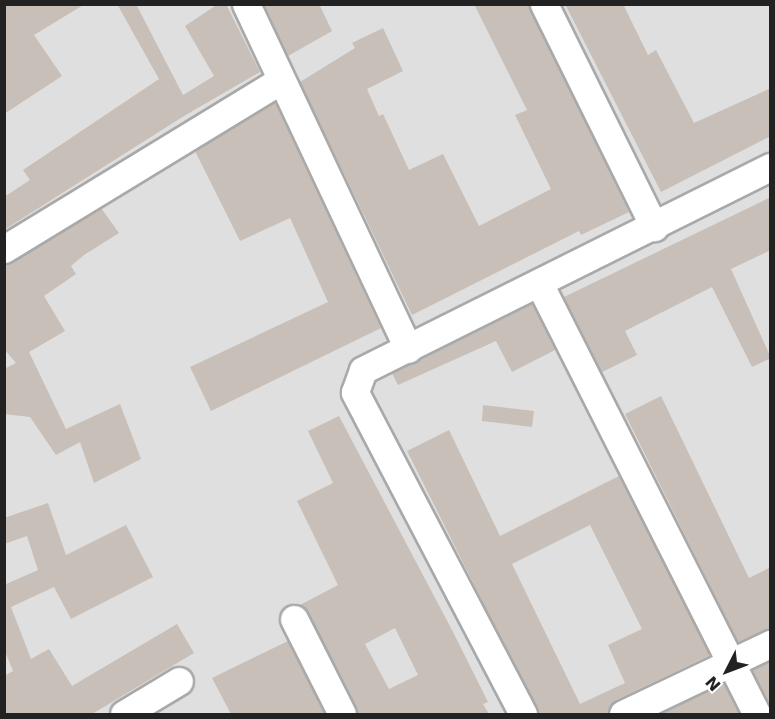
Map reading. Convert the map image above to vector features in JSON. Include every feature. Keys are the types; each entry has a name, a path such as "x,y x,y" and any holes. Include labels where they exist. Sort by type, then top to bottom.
{"street":[{"path":"246,4 408,349"},
{"path":"544,4 654,227"},
{"path":"4,249 281,80"},
{"path":"523,714 355,393 363,370 540,285 771,167"},
{"path":"540,285 757,714"},
{"path":"294,619 342,714"},
{"path":"624,714 771,644"},
{"path":"124,714 179,681"}],"shaded area":[{"path":"5,5 770,5 770,714 5,714"}],"building":[{"path":"4,4 85,4 34,35 62,76 4,114"},
{"path":"117,4 136,4 183,95 214,76 185,26 218,4 226,4 260,72 184,116 4,230 4,197 30,180 23,170 159,79"},
{"path":"264,4 319,4 332,31 288,56"},
{"path":"474,4 529,4 629,212 581,235 579,231 412,315 300,82 355,48 352,43 383,28 403,71 367,89 379,116 383,114 409,170 443,154 479,226 551,189 515,115 527,110"},
{"path":"565,4 623,4 648,55 656,50 694,123 771,88 771,136 661,192"},
{"path":"275,102 381,328 211,411 190,367 328,302 290,218 240,241 195,151"},
{"path":"771,197 771,250 731,269 771,358 752,367 712,287 625,331 637,355 602,372 564,297"},
{"path":"101,208 119,233 84,255 71,266 76,274 44,296 65,331 29,352 66,429 120,404 141,459 94,483 80,442 56,455 30,417 4,414 4,369 16,363 4,349 4,265"},
{"path":"532,303 555,350 512,372 496,341 398,385 392,373"},
{"path":"661,396 749,578 771,567 771,628 738,642 625,414"},
{"path":"483,405 534,411 532,427 482,421"},
{"path":"339,416 453,632 488,702 483,704 489,714 358,714 308,612 300,605 338,585 297,501 333,483 308,431","holes":["395,628 418,675 389,689 365,644"]},
{"path":"449,430 500,536 619,476 710,655 616,700 608,714 539,714 407,451","holes":["590,525 642,629 608,645 625,683 580,704 512,564"]},
{"path":"48,503 66,555 126,525 153,577 71,619 54,587 11,607 31,659 49,649 72,686 177,624 194,653 92,714 4,714 4,676 13,671 4,649 4,585 38,570 27,536 4,544 4,518"},
{"path":"288,641 325,714 231,714 212,678"},
{"path":"771,661 771,706 752,670"},
{"path":"724,683 740,714 659,714"}]}
